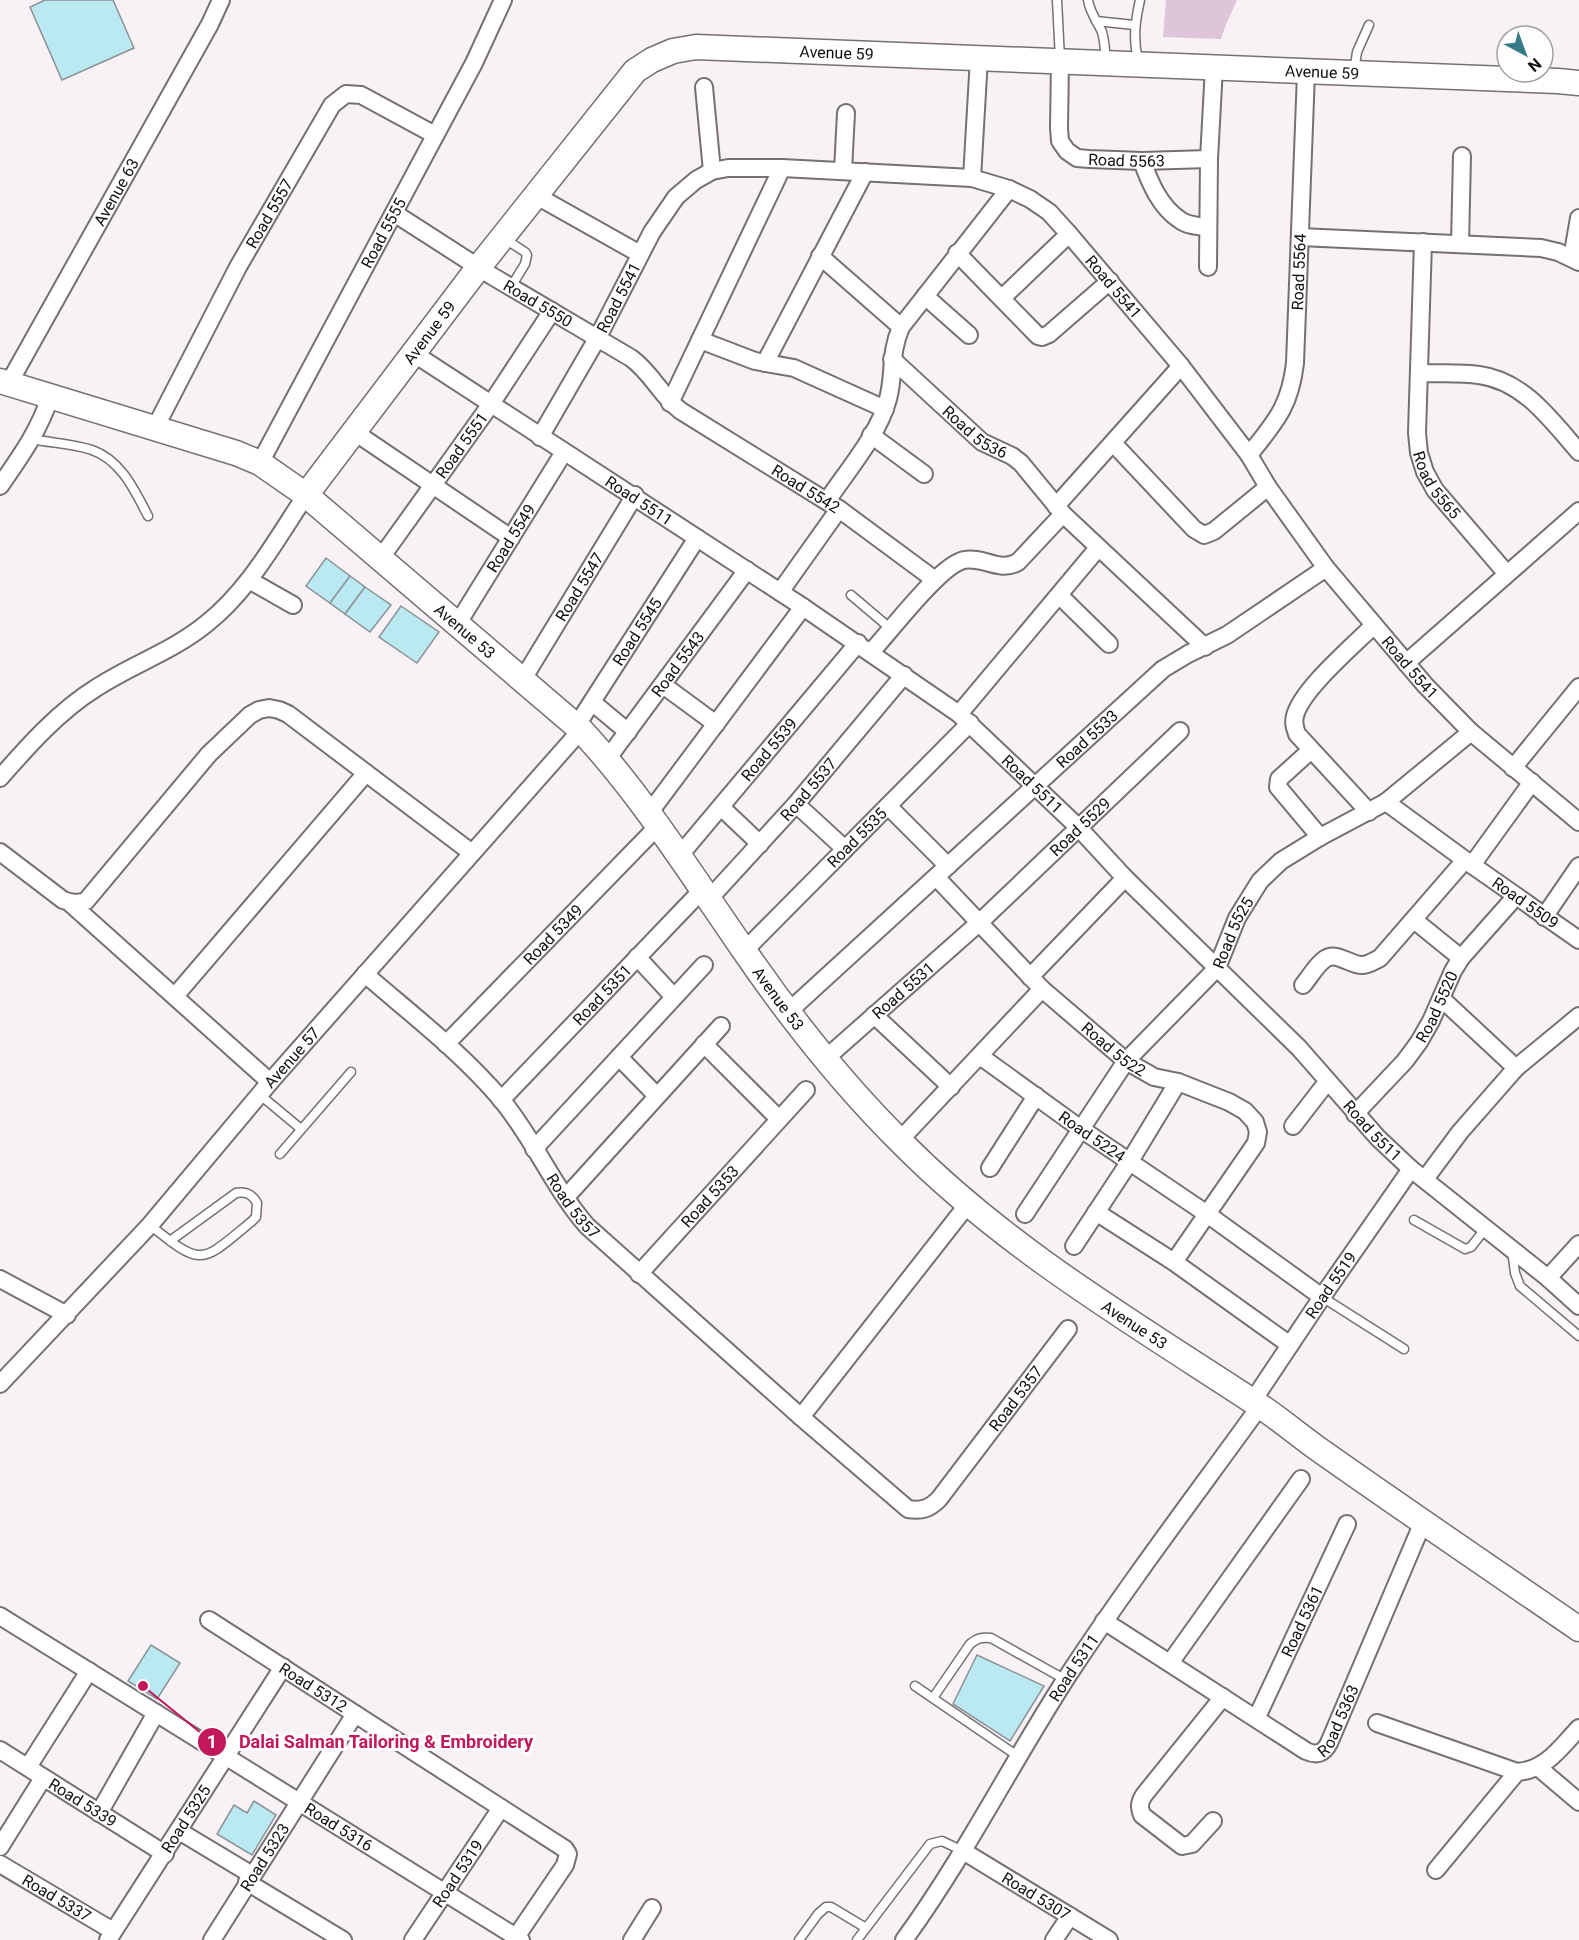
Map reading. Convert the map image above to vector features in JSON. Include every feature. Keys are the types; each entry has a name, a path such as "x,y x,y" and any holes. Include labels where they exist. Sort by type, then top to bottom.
{"street":[{"name":"Avenue 63","path":"4,382 210,24 221,0"},
{"name":"Road 5555","path":"260,464 474,63 503,0"},
{"name":"Avenue 59","path":"306,495 502,237 635,71 652,60 673,51 696,47 1579,83"},
{"path":"972,178 979,58"},
{"name":"Road 5563","path":"1060,61 1060,141 1067,151 1077,158 1209,159"},
{"path":"1208,267 1209,159 1214,67"},
{"name":"Road 5564","path":"1249,455 1284,408 1293,386 1306,73"},
{"path":"704,87 712,171"},
{"name":"Road 5557","path":"155,428 238,267 332,105 346,94 361,95 435,135"},
{"path":"843,171 846,112"},
{"path":"1461,244 1462,156"},
{"path":"1142,160 1156,193 1174,215 1188,224 1208,227"},
{"name":"Road 5541","path":"540,436 598,338 652,232 676,197 696,180 712,171 728,168 782,168 972,178 1009,189 1049,212 1110,281 1181,366 1249,455 1268,488 1326,568 1406,663 1471,732 1579,822"},
{"path":"670,403 782,168"},
{"path":"765,363 865,172"},
{"path":"780,592 833,505 885,409 895,341 901,327 1009,189"},
{"path":"535,195 640,254"},
{"name":"Road 5550","path":"394,213 478,268 642,366 670,403"},
{"path":"1300,237 1541,248 1575,260 1579,218"},
{"path":"1002,298 1069,234"},
{"name":"Road 5565","path":"1423,242 1417,433 1419,453 1425,472 1435,490 1507,574"},
{"path":"957,253 1036,334 1042,337 1049,334 1110,281"},
{"path":"820,256 901,327"},
{"path":"925,296 969,335"},
{"name":"Road 5551","path":"380,559 491,404 552,311"},
{"path":"700,340 746,358 794,368 885,409"},
{"name":"Road 5511","path":"413,353 564,452 635,495 865,647 964,718 1078,827 1125,878 1299,1048 1355,1114 1411,1169 1548,1278 1579,1306"},
{"name":"Road 5536","path":"892,359 982,442 1012,456 1021,463 1060,510 1204,647"},
{"path":"865,647 891,630 935,580 962,560 973,559 1003,567 1018,562 1113,443 1181,366"},
{"path":"1419,374 1478,375 1495,378 1511,385 1538,406 1579,452"},
{"name":"Avenue 53","path":"4,382 50,398 236,453 260,464 306,495 579,727 608,758 680,855 744,951 825,1059 899,1141 968,1204 1053,1270 1256,1404 1422,1522 1579,1629"},
{"path":"0,486 32,439 41,423 50,398"},
{"name":"Road 5542","path":"670,403 833,505 935,580"},
{"name":"Road 5551","path":"353,431 511,538"},
{"path":"871,435 924,474"},
{"path":"1113,443 1194,529 1204,535 1214,531 1268,488"},
{"name":"Road 5549","path":"458,624 564,452"},
{"path":"0,778 41,734 85,695 187,638 223,609 249,580 306,495"},
{"name":"Road 5547","path":"523,679 635,495"},
{"path":"1406,663 1579,511"},
{"name":"Road 5545","path":"579,727 592,702 697,538"},
{"name":"Road 5535","path":"744,951 888,806 964,718 1098,548"},
{"name":"Road 5533","path":"788,1012 1163,669 1227,635 1326,568"},
{"name":"Road 5543","path":"608,758 747,570"},
{"path":"249,580 293,605"},
{"path":"1059,595 1109,644"},
{"path":"654,819 716,724 803,606"},
{"path":"1369,812 1297,734 1294,724 1295,714 1302,700 1313,686 1374,626"},
{"name":"Road 5539","path":"680,855 865,647"},
{"name":"Road 5537","path":"706,894 760,843 796,804 904,675"},
{"path":"663,685 716,724"},
{"path":"1514,768 1579,687"},
{"path":"592,702 628,732"},
{"path":"70,903 78,903 92,895 209,754 250,715 259,710 279,710 288,714 471,853"},
{"name":"Avenue 57","path":"0,1384 68,1315 150,1225 265,1088 579,727"},
{"name":"Road 5529","path":"980,922 1180,731"},
{"name":"Road 5525","path":"1025,1214 1126,1061 1217,968 1237,918 1260,881 1281,861 1320,837 1386,802 1471,732"},
{"path":"1311,750 1279,779 1278,787 1320,837"},
{"path":"175,996 366,773"},
{"path":"1303,985 1324,959 1330,956 1362,965 1380,958 1468,863 1532,782"},
{"name":"Road 5509","path":"1386,802 1468,863 1579,940"},
{"path":"796,804 845,849"},
{"name":"Road 5522","path":"888,806 942,871 980,922 1036,983 1126,1061 1154,1077 1178,1082 1229,1102 1245,1111 1255,1122 1258,1132 1256,1143 1207,1214"},
{"path":"721,807 760,843"},
{"name":"Road 5349","path":"446,1044 654,819"},
{"path":"0,852 70,903 175,996 265,1088"},
{"path":"1544,917 1579,866"},
{"path":"899,1141 980,1056 1036,983 1125,878"},
{"name":"Road 5351","path":"501,1100 637,957 706,894"},
{"name":"Road 5520","path":"1355,1114 1405,1061 1427,1028 1461,958 1516,896"},
{"path":"1414,920 1461,958"},
{"name":"Road 5531","path":"825,1059 980,922"},
{"path":"637,957 674,997"},
{"path":"534,1149 704,965"},
{"name":"Road 5357","path":"365,974 477,1072 501,1100 587,1226 908,1509 920,1511 931,1507 939,1499 1068,1329"},
{"path":"1442,999 1516,1068"},
{"path":"874,1015 951,1087"},
{"path":"1425,1179 1460,1132 1516,1068 1579,1016"},
{"path":"566,1197 721,1026"},
{"path":"704,1044 779,1119"},
{"name":"Road 5224","path":"980,1056 1322,1297"},
{"path":"619,1057 657,1096"},
{"path":"1074,1246 1178,1082"},
{"path":"1293,1126 1327,1082"},
{"name":"Road 5353","path":"639,1274 806,1090"},
{"path":"990,1168 1036,1096"},
{"name":"Road 5519","path":"1256,1404 1290,1345 1411,1169"},
{"path":"801,1417 968,1204"},
{"path":"1096,1212 1174,1262 1290,1345"},
{"path":"1174,1262 1207,1214"},
{"path":"1548,1278 1579,1244"},
{"path":"0,1279 68,1315"},
{"name":"Road 5311","path":"906,1938 963,1851 1104,1621 1256,1404"},
{"path":"1170,1663 1300,1479"},
{"name":"Road 5363","path":"1104,1621 1313,1754 1320,1753 1326,1749 1422,1522"},
{"name":"Road 5361","path":"1257,1717 1347,1524"},
{"name":"Road 5316","path":"0,1616 517,1939"},
{"name":"Road 5312","path":"209,1620 560,1845 568,1854 565,1865 517,1939"},
{"name":"Road 5325","path":"111,1935 283,1667"},
{"path":"28,1767 89,1671"},
{"path":"1213,1821 1192,1844 1182,1845 1142,1815 1139,1809 1144,1796 1223,1696"},
{"path":"99,1813 156,1713"},
{"name":"Road 5323","path":"212,1940 249,1878 355,1714"},
{"path":"1377,1723 1517,1772 1529,1772 1539,1768 1579,1728"},
{"name":"Road 5339","path":"0,1750 165,1854"},
{"path":"1539,1768 1579,1802"},
{"path":"1436,1870 1517,1772"},
{"path":"0,1847 44,1778"},
{"name":"Road 5319","path":"413,1940 501,1808"},
{"path":"179,1830 342,1940"},
{"name":"Road 5307","path":"963,1851 1109,1940"},
{"name":"Road 5337","path":"0,1864 111,1935"},
{"path":"632,1940 652,1908"},
{"path":"1054,1940 1070,1916"}],"lane":[{"path":"1057,0 1060,61"},
{"path":"1088,0 1090,12 1105,43 1106,63"},
{"path":"1138,64 1134,25 1140,0"},
{"path":"1096,21 1134,25"},
{"path":"1353,73 1357,52 1370,25"},
{"path":"502,237 527,255 525,264 511,287"},
{"path":"32,439 94,450 117,466 132,484 148,516"},
{"path":"851,595 891,630"},
{"path":"280,1154 351,1072"},
{"path":"265,1088 302,1129"},
{"path":"150,1225 170,1240 191,1255 205,1256 212,1253 256,1217 257,1203 249,1193 242,1191 236,1193 170,1240"},
{"path":"1414,1221 1465,1249 1471,1247 1485,1228"},
{"path":"1512,1250 1515,1273 1520,1286 1579,1336"},
{"path":"1322,1297 1404,1349"},
{"path":"933,1698 970,1644 984,1637 991,1638 1066,1680"},
{"path":"915,1686 1019,1757"},
{"path":"857,1940 930,1844 942,1841 963,1851"},
{"path":"799,1940 821,1910 826,1907 831,1907 866,1928"}],"shaded area":[{"path":"1166,0 1237,0 1221,39 1163,37"}],"building":[{"path":"45,0 113,0 134,48 62,80 30,7"},
{"path":"326,558 350,576 330,603 306,586"},
{"path":"350,576 365,587 345,614 330,603"},
{"path":"365,587 391,605 370,632 345,614"},
{"path":"401,606 439,632 417,663 379,637"},
{"path":"151,1645 180,1663 157,1699 128,1681"},
{"path":"977,1655 1044,1686 1010,1741 953,1704"},
{"path":"254,1801 276,1815 252,1855 217,1834 234,1805 247,1813"}],"place":[{"name":"Dalai Salman Tailoring & Embroidery","path":"143,1686"}]}
